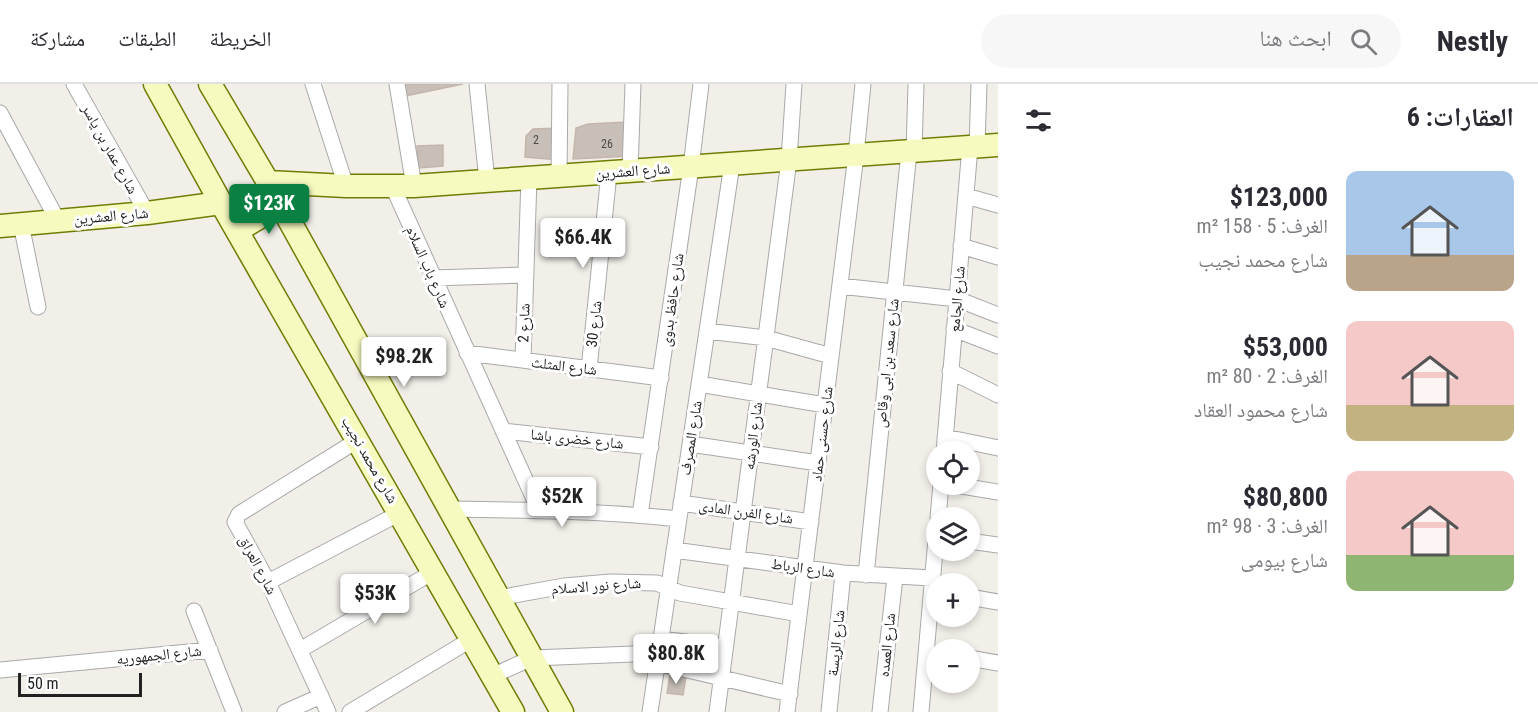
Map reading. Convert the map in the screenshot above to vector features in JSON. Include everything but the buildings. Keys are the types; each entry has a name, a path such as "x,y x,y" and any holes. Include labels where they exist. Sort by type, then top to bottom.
{"main road":[{"name":"شارع محمد نجيب","path":"155,84 472,639 507,710"},
{"path":"210,84 268,182 562,712"},
{"name":"شارع العشرين","path":"268,182 403,186 982,147"},
{"name":"شارع العشرين","path":"10,225 147,213 221,203"},
{"path":"237,231 280,205"}],"street":[{"name":"شارع عمار بن ياسر","path":"74,84 147,213"},
{"path":"313,84 346,186"},
{"path":"397,84 403,186"},
{"path":"477,84 487,181"},
{"path":"559,176 560,84"},
{"name":"شارع 30","path":"589,369 633,84"},
{"name":"شارع حافظ بدوى","path":"640,515 701,84"},
{"name":"شارع الورشه","path":"717,712 789,160 794,84"},
{"name":"شارع حسنى حماد","path":"787,712 856,155 862,84"},
{"name":"شارع سعد بن ابى وقاص","path":"866,575 911,151 916,84"},
{"name":"شارع الجامع","path":"944,441 966,196 982,147 979,84"},
{"path":"0,113 58,221"},
{"name":"شارع المصرف","path":"650,712 732,164"},
{"name":"شارع 2","path":"523,360 529,178"},
{"name":"شارع باب السلام","path":"403,186 434,278 539,510"},
{"path":"966,196 998,205"},
{"path":"10,225 38,307"},
{"path":"962,246 998,256"},
{"path":"434,278 526,275"},
{"path":"840,286 957,299 998,315"},
{"path":"954,329 998,346"},
{"path":"707,331 766,338 831,356"},
{"name":"شارع المثلث","path":"467,354 661,378"},
{"path":"951,372 998,395"},
{"path":"699,384 825,405"},
{"name":"شارع خضرى باشا","path":"503,430 651,447"},
{"name":"شارع العراق","path":"328,712 268,582 235,522 237,516 358,440"},
{"path":"690,444 818,463"},
{"path":"980,447 998,448"},
{"path":"980,489 998,492"},
{"name":"شارع الفرن المادى","path":"681,503 811,522"},
{"path":"448,509 539,510 679,519"},
{"path":"268,582 400,513"},
{"path":"980,543 998,545"},
{"name":"شارع الرباط","path":"674,550 805,569 895,577 926,585"},
{"path":"300,650 433,572"},
{"name":"شارع الريسة","path":"829,712 843,573"},
{"name":"شارع العمده","path":"880,712 895,577"},
{"name":"شارع نور الاسلام","path":"498,598 564,586 610,582 657,583 680,593 799,614"},
{"path":"980,599 998,602"},
{"path":"194,611 234,712"},
{"path":"350,712 472,639"},
{"path":"492,676 532,658 725,647"},
{"name":"شارع الجمهوريه","path":"0,670 210,650"},
{"path":"659,652 721,678 790,694"},
{"path":"980,660 998,663"},
{"path":"921,712 926,682"},
{"path":"285,712 321,696"}]}
